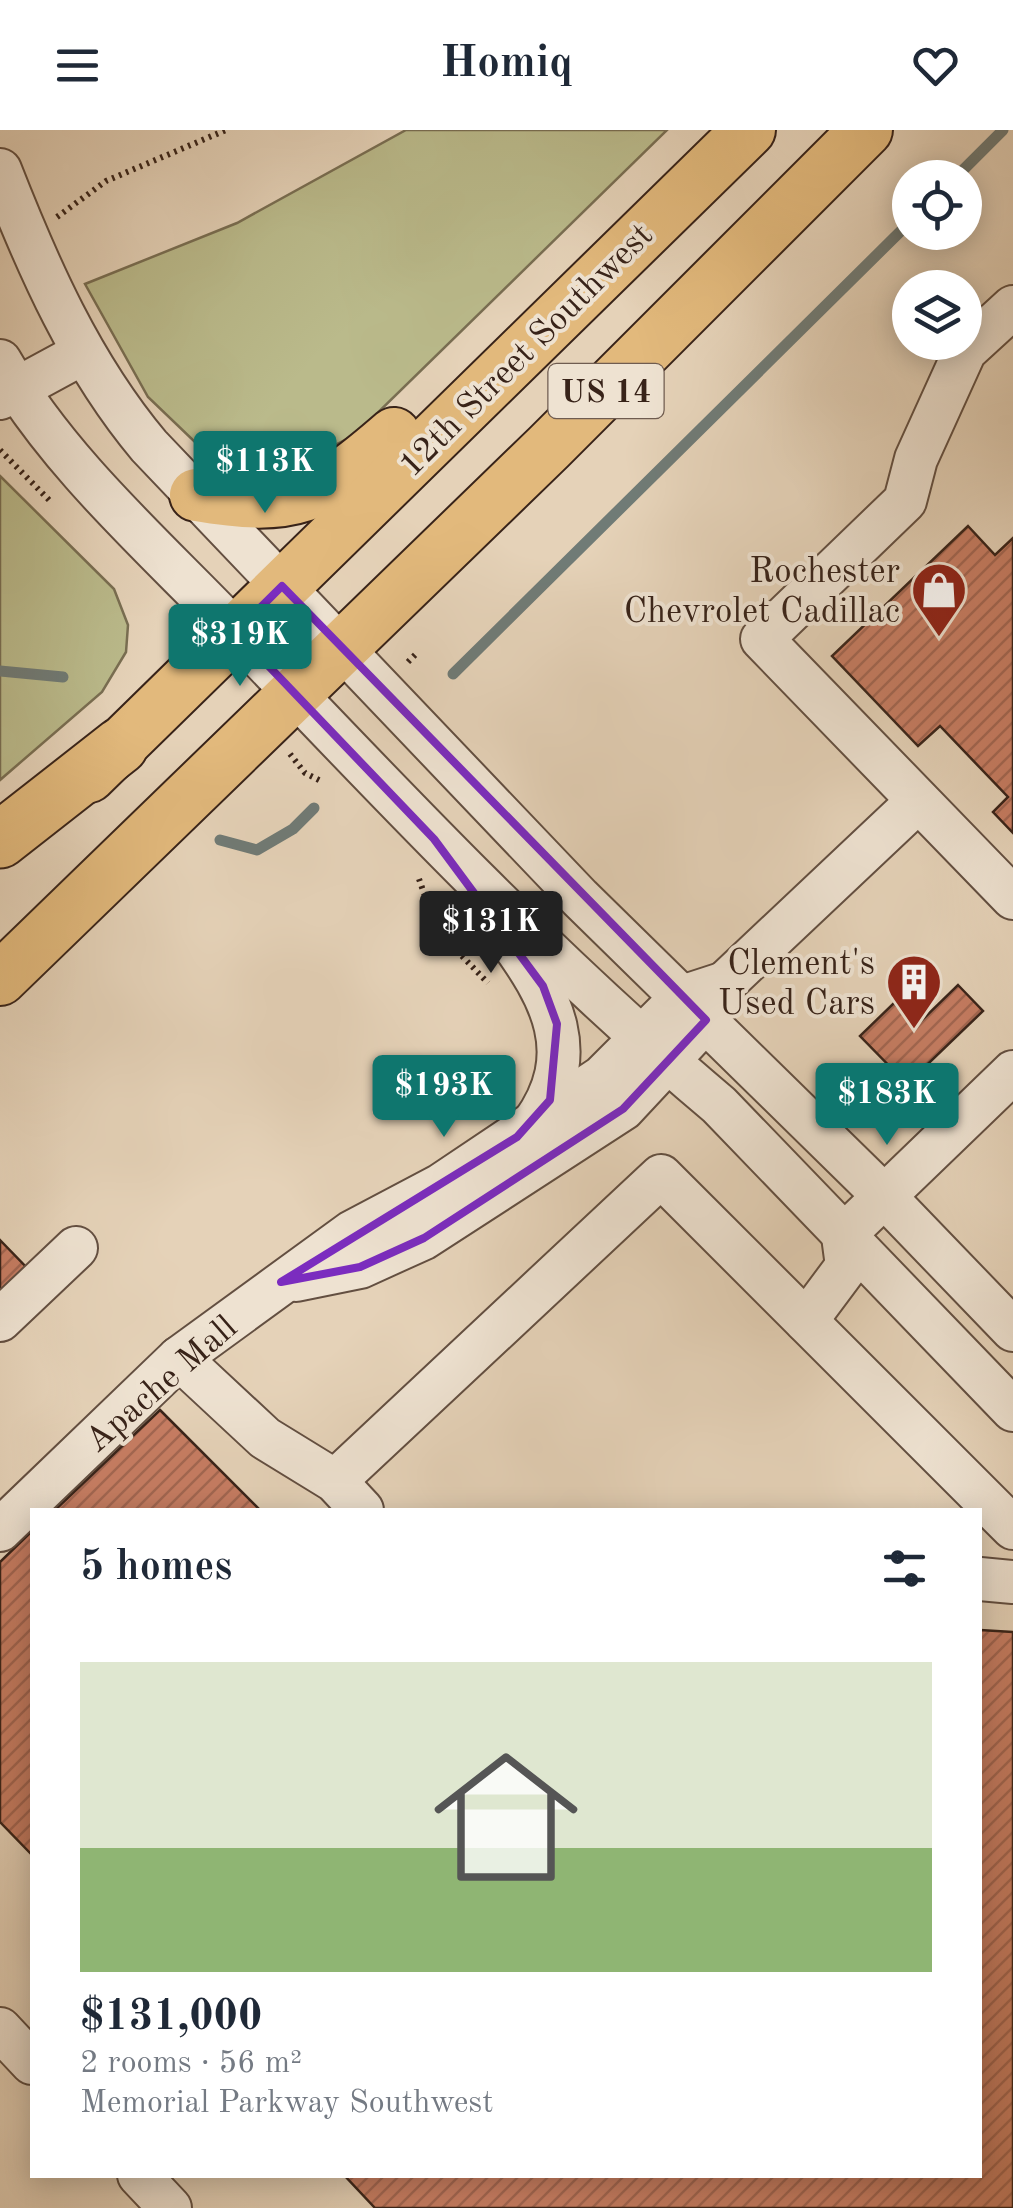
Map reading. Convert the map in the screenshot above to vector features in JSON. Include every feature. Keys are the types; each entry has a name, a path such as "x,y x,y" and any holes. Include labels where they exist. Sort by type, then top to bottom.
{"highway":[{"name":"US 14","path":"0,840 120,746"}],"main road":[{"name":"12th Street Southwest","path":"0,861 466,411 749,130"},
{"name":"US 14","path":"0,980 296,696 866,130"},
{"path":"196,495 250,504 302,499 344,478 404,425 466,411"}],"street":[{"path":"0,170 26,236 83,352 119,410 566,884 704,1000 1013,1330"},
{"path":"1013,307 965,350 916,460 905,501 762,639 1013,898"},
{"path":"83,352 5,383 61,448 296,696 426,857 544,986 557,1024 556,1078 550,1100 532,1127"},
{"path":"281,1282 360,1267 424,1238 623,1110 654,1049 918,800"},
{"path":"426,857 719,1105 1013,1410"},
{"name":"Apache Mall","path":"0,1530 180,1358 281,1282 352,1232 441,1185 602,1077 654,1049"},
{"path":"843,1236 1013,1072"},
{"path":"180,1358 266,1438 349,1496 661,1176 1013,1528"},
{"path":"806,1320 836,1286 847,1266 843,1236"},
{"path":"0,1320 76,1248"},
{"path":"982,1579 1013,1582"},
{"path":"0,2029 30,2061"},
{"path":"141,2178 170,2208"}],"path":[{"path":"78,204 106,180 226,130"},
{"path":"305,773 322,782"},
{"path":"426,857 437,930 494,989"}],"highlighted area":[{"path":"282,586 706,1020 623,1109 424,1238 360,1267 281,1282 517,1137 550,1100 557,1024 543,986 434,839 236,632"}],"green space":[{"path":"406,130 667,130 356,434 291,460 221,467 148,397 85,284 237,223"},
{"path":"0,476 114,589 128,625 126,652 102,692 0,780"}],"building":[{"path":"968,526 995,555 1013,538 1013,833 993,812 1008,797 940,726 918,746 832,656"},
{"name":"Clement's Used Cars","path":"958,985 983,1011 907,1084 860,1036 894,1003 916,1026"},
{"path":"0,1240 30,1271 0,1300"},
{"path":"160,1410 258,1508 57,1508"},
{"path":"30,1533 30,1853 0,1822 0,1562"},
{"path":"982,1630 1013,1632 1013,2208 375,2208 347,2178 982,2178"}],"waterway":[{"path":"973,160 1003,130"},
{"path":"453,674 892,240"},
{"path":"0,671 63,677"},
{"path":"220,840 257,850 293,829 314,808"}],"place":[{"name":"Rochester Chevrolet Cadillac","path":"939,639"},
{"name":"Clement's Used Cars","path":"914,1031"}]}
